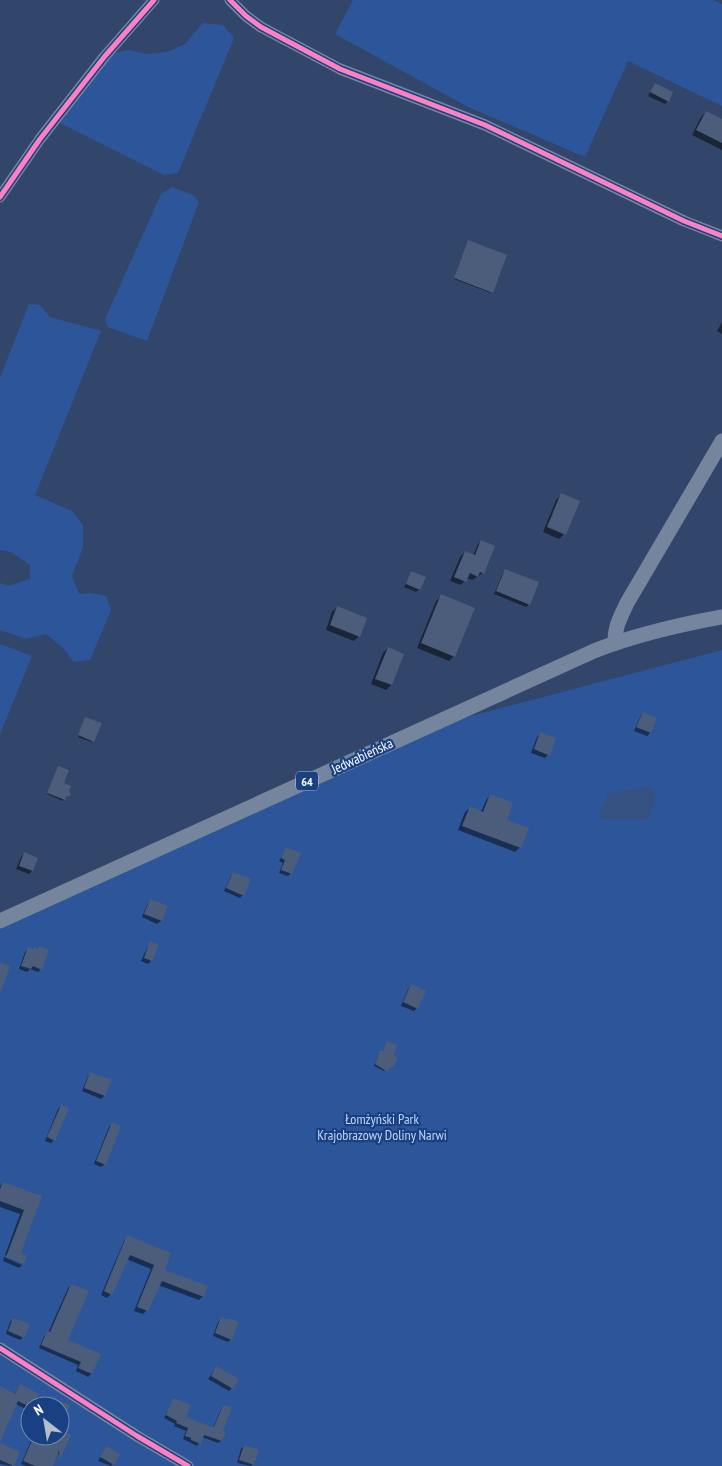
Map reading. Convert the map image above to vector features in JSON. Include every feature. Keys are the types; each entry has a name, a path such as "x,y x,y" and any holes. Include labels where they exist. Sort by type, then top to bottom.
{"main road":[{"path":"615,643 618,622 627,602 722,441"},
{"name":"64","path":"615,643 678,625 722,617"},
{"name":"Jedwabieńska","path":"0,921 546,672 615,643"}],"street":[{"path":"0,198 40,139 61,112 105,56 154,0"},
{"path":"230,0 246,16 261,27 340,69 485,124 684,221 722,236"},
{"path":"0,1348 137,1436 188,1466"}],"green space":[{"path":"353,0 713,0 722,4 722,106 628,61 585,157 468,107 335,34"},
{"path":"203,23 223,25 234,38 178,173 164,175 60,123 105,62 115,53 128,50 147,54 167,52 185,44"},
{"path":"172,187 193,195 199,202 147,341 108,327 105,319 161,194"},
{"path":"29,304 40,305 50,317 101,331 35,495 72,511 83,525 83,547 72,576 79,594 91,593 106,596 111,610 90,660 74,662 63,648 46,634 26,639 0,630 0,583 8,586 30,579 30,565 11,552 0,550 0,378"},
{"path":"0,644 32,656 0,734"},
{"name":"Łomżyński Park Krajobrazowy Doliny Narwi","path":"722,650 722,1466 0,1466 0,926 463,718"}],"shaded area":[{"path":"650,786 655,797 649,818 601,819 599,814 609,793"}],"building":[{"path":"655,83 673,92 669,102 650,92"},
{"path":"706,111 722,119 722,143 696,130"},
{"path":"468,240 507,255 493,293 454,278"},
{"path":"561,493 580,501 566,535 547,527"},
{"path":"481,540 495,546 484,574 480,572 478,577 470,573 466,582 454,577 465,551 475,555"},
{"path":"505,569 539,582 530,605 496,591"},
{"path":"411,571 426,577 420,590 406,584"},
{"path":"441,594 475,608 455,657 421,643"},
{"path":"337,606 367,618 360,637 330,625"},
{"path":"388,647 404,654 392,685 375,679"},
{"path":"643,712 657,718 651,733 636,727"},
{"path":"85,717 102,723 94,742 78,735"},
{"path":"540,732 556,738 550,756 534,749"},
{"path":"58,766 69,770 64,783 71,786 69,791 71,795 66,797 65,800 47,793"},
{"path":"490,794 513,803 507,820 529,828 521,848 462,826 470,806 483,812"},
{"path":"286,847 301,853 292,874 281,870 285,860 281,858"},
{"path":"24,852 38,858 33,871 19,866"},
{"path":"233,872 251,879 244,896 226,888"},
{"path":"150,899 168,906 162,921 144,914"},
{"path":"150,941 159,945 152,961 144,958"},
{"path":"39,946 49,950 42,970 33,966 31,969 21,966 28,947 38,949"},
{"path":"0,962 10,966 1,991 0,991"},
{"path":"411,984 426,991 418,1009 403,1002"},
{"path":"387,1041 397,1045 394,1056 398,1057 394,1066 386,1071 375,1064 380,1050 383,1051"},
{"path":"90,1072 112,1080 105,1096 84,1088"},
{"path":"61,1105 69,1108 55,1141 47,1137"},
{"path":"112,1122 121,1126 106,1165 96,1161"},
{"path":"3,1182 42,1196 21,1253 27,1256 24,1264 6,1257 24,1210 0,1201 0,1189"},
{"path":"127,1235 171,1253 165,1270 208,1286 204,1297 162,1281 148,1311 137,1307 154,1265 130,1255 112,1295 104,1291"},
{"path":"71,1284 89,1291 68,1340 101,1354 92,1374 78,1368 81,1362 41,1345 47,1331 50,1332"},
{"path":"221,1317 239,1322 232,1340 215,1333"},
{"path":"13,1318 30,1324 24,1338 8,1331"},
{"path":"216,1366 239,1379 233,1389 211,1376"},
{"path":"20,1384 39,1394 38,1396 20,1396 20,1402 18,1401 0,1442 0,1386 15,1394"},
{"path":"173,1398 191,1405 186,1417 212,1427 214,1427 223,1405 232,1408 223,1431 226,1432 222,1441 204,1435 201,1444 185,1436 188,1428 176,1423 177,1421 166,1415"},
{"path":"0,1443 20,1452 14,1466 0,1460"},
{"path":"244,1445 259,1450 254,1465 239,1460"},
{"path":"30,1446 66,1446 60,1460 59,1450 53,1466 35,1466 23,1461"},
{"path":"106,1446 120,1454 114,1465 100,1457"}],"cycle path":[{"path":"0,197 40,139 105,56 154,0"},
{"path":"230,0 246,16 261,27 340,69 485,125 684,221 722,236"},
{"path":"0,1348 137,1436 188,1466"}]}
